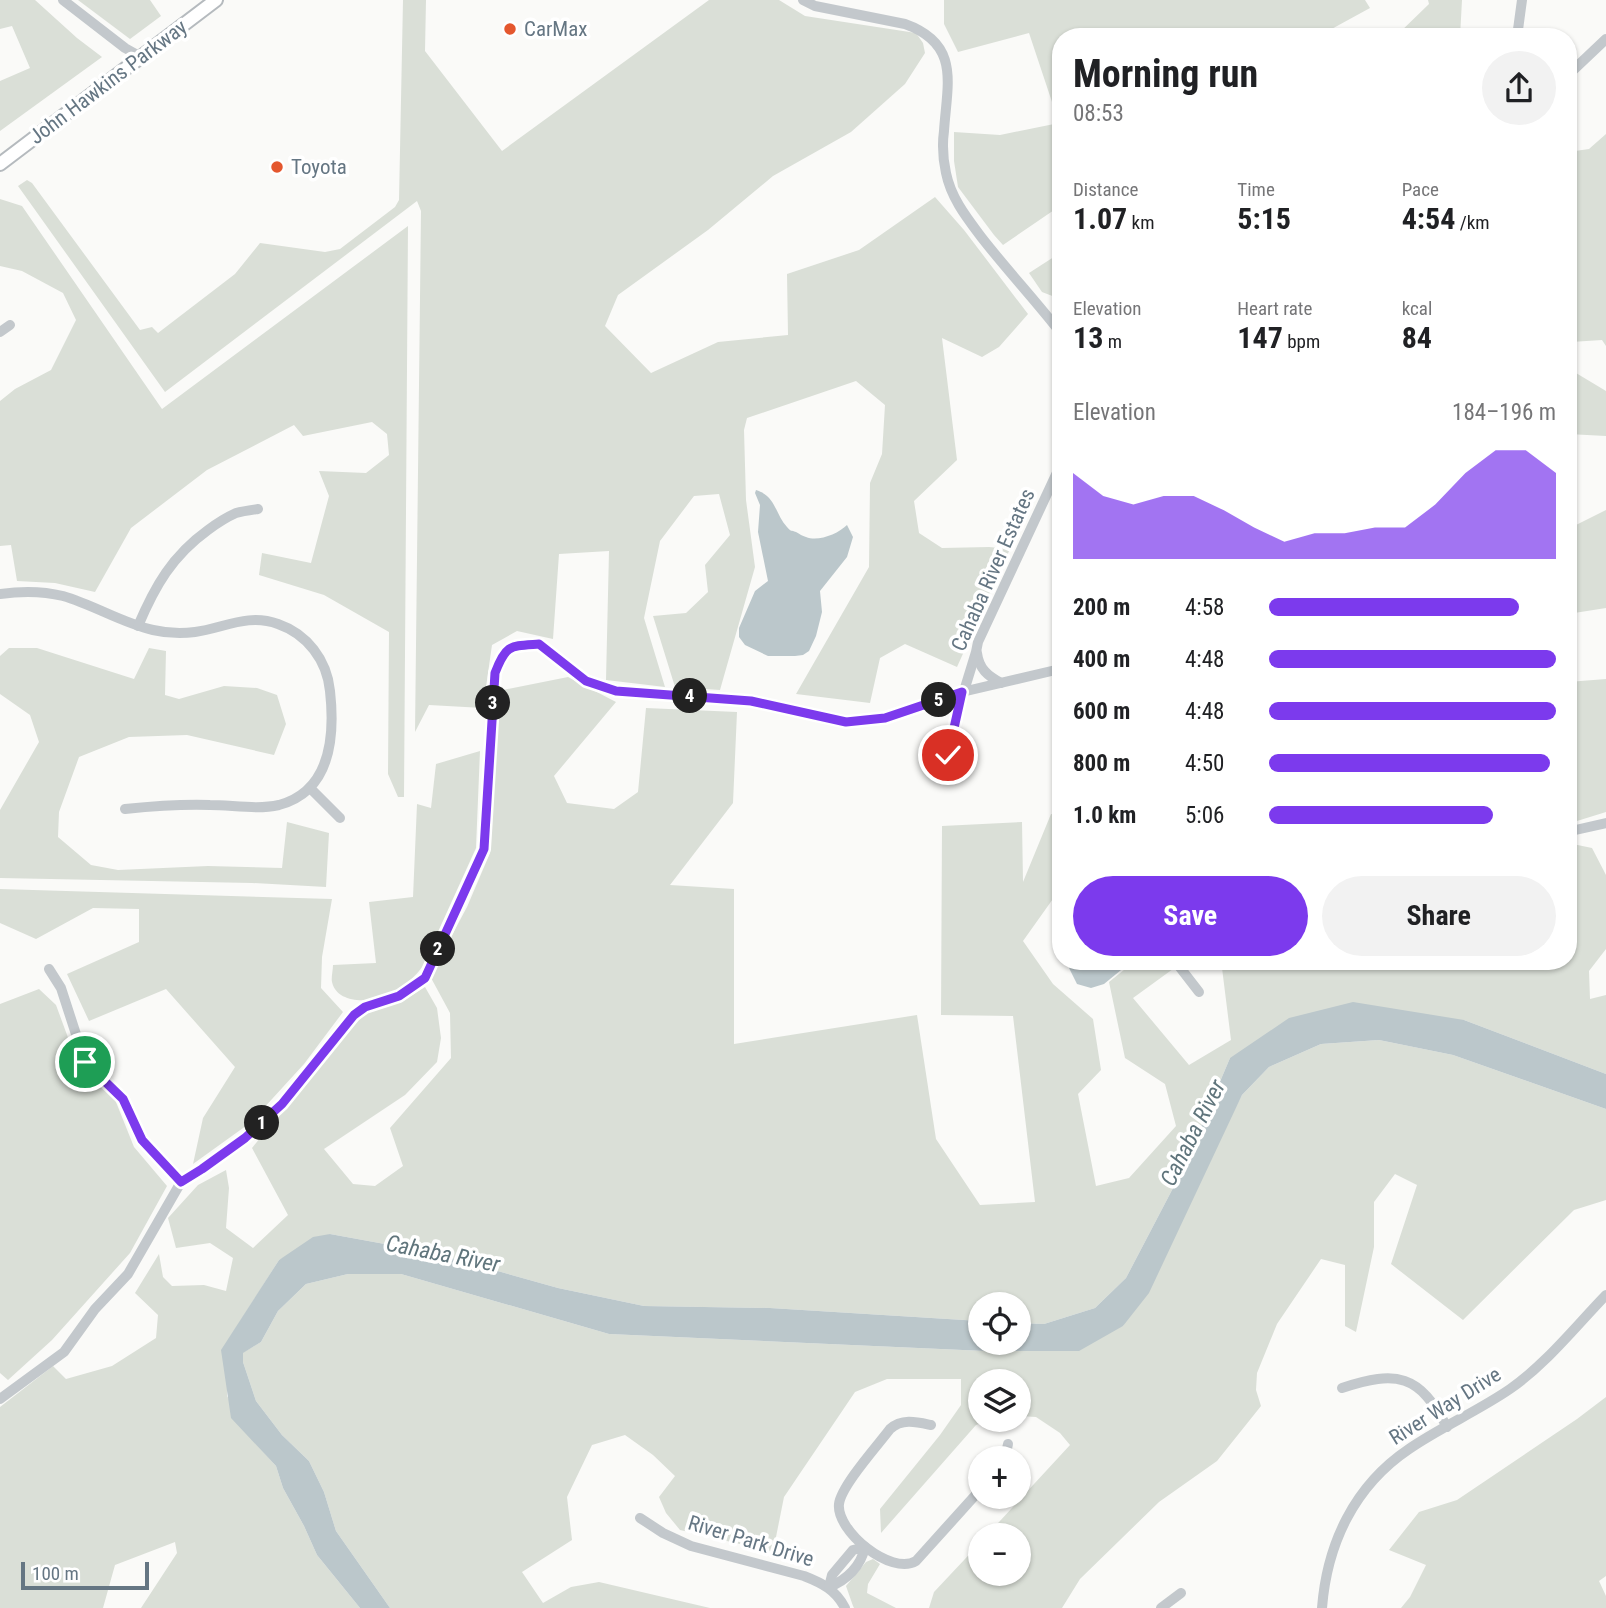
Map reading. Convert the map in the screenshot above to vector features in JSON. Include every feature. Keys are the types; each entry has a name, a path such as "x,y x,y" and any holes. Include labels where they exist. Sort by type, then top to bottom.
{"main road":[{"name":"John Hawkins Parkway","path":"0,164 216,0"}],"street":[{"path":"63,0 125,48 141,57"},
{"path":"803,0 815,6 905,24 919,29 935,41 943,54 947,74 943,144 951,189 977,231 1052,322"},
{"path":"1518,28 1522,0"},
{"path":"1577,66 1606,39"},
{"path":"0,332 10,326"},
{"name":"Cahaba River Estates","path":"954,775 948,755 978,642 1052,483"},
{"path":"138,626 162,576 193,541 236,514 258,509"},
{"path":"0,594 26,592 64,597 154,631 195,632 236,621 257,620 280,625 304,639 322,661 331,693 330,750 322,770 310,788 278,805 261,807 166,804 125,809"},
{"path":"0,1398 64,1352 95,1309 128,1274 181,1182 245,1138 275,1111 354,1015 365,1007 399,996 425,978 484,849 495,673 503,654 514,646 539,644 586,681 616,691 751,701 846,722 885,718 963,691 1052,671"},
{"path":"976,653 984,672 1002,683"},
{"path":"310,788 340,818"},
{"path":"1577,830 1606,823"},
{"path":"49,969 61,988 85,1062 123,1099 142,1140 181,1182"},
{"path":"1182,970 1199,992"},
{"name":"River Way Drive","path":"1322,1608 1324,1585 1338,1535 1356,1502 1391,1462 1494,1400 1525,1377 1539,1366 1606,1295"},
{"path":"1342,1388 1379,1378 1413,1384 1430,1398 1447,1427"},
{"path":"931,1425 910,1421 895,1424 841,1495 841,1519 865,1547 882,1559 911,1564 968,1503"},
{"name":"River Park Drive","path":"640,1518 691,1546 804,1576 829,1587 845,1608"},
{"path":"829,1587 844,1581 863,1557 865,1547"},
{"path":"1161,1608 1181,1592"}],"shaded area":[{"path":"0,0 35,0 102,57 0,131 0,81 30,68 12,26 0,29"},
{"path":"78,0 150,0 161,16 130,39"},
{"path":"403,0 426,0 425,51 502,151 709,0 779,0 805,16 916,33 923,43 925,53 905,84 851,132 773,176 708,230 618,295 605,326 651,373 718,342 788,335 787,274 859,250 935,197 964,230 1028,314 999,347 982,357 942,338 957,460 914,501 919,533 942,548 1010,549 957,667 905,644 880,658 870,703 796,694 869,567 870,483 882,454 885,405 856,381 747,418 744,430 746,500 755,567 720,690 675,687 653,616 686,613 708,592 705,565 730,535 719,494 694,496 660,541 644,618 665,687 606,680 609,551 559,554 553,639 517,631 492,645 483,708 429,705 415,732 421,211 417,201 165,392 18,186 27,180 32,183 140,330 152,327 158,333 235,274 260,243 325,252 340,249 395,207 399,200"},
{"path":"944,0 1365,0 1370,8 1333,28 1052,28 1052,102 1029,33 958,52 944,24"},
{"path":"1428,0 1462,0 1460,28 1404,28 1429,4"},
{"path":"1052,124 1052,211 1003,245 958,187 954,161 954,132 1000,135"},
{"path":"1606,134 1606,346 1602,340 1577,342 1577,151 1589,149"},
{"path":"0,199 22,206 162,409 408,226 404,797 398,797 388,774 389,632 324,595 259,575 262,553 311,563 329,496 319,471 366,473 389,455 387,434 372,422 303,436 294,425 207,470 131,528 95,592 55,583 17,581 11,545 0,546 0,401 15,389 51,370 76,320 63,293 22,271 0,266"},
{"path":"1052,258 1052,296 1042,292 1029,273"},
{"path":"1577,374 1606,391 1606,436 1577,434"},
{"path":"756,490 768,496 790,530 805,537 822,538 847,525 853,537 847,557 820,591 822,612 816,636 809,651 803,655 768,656 745,645 739,637 739,628 755,591 768,581 758,532 760,505"},
{"path":"1606,510 1606,608 1577,613 1577,524"},
{"path":"9,648 37,648 134,679 149,648 166,651 165,695 179,699 224,686 257,688 277,695 286,724 274,755 187,735 129,737 79,757 59,812 58,837 91,865 118,870 208,866 282,868 287,822 329,833 326,887 0,878 0,810 39,742 30,715 0,694 0,656"},
{"path":"568,677 616,702 554,776 567,803 614,809 638,792 646,708 737,712 733,803 670,885 734,889 734,1044 917,1015 936,1139 980,1205 1035,1202 1013,1016 941,1015 942,826 1022,822 1023,882 1052,814 1052,900 1023,941 1053,984 1093,1019 1101,1070 1078,1094 1096,1186 1129,1178 1176,1126 1165,1084 1125,1058 1109,982 1124,970 1172,970 1133,998 1189,1065 1231,1040 1222,970 1577,970 1577,845 1592,848 1606,875 1606,949 1589,971 1590,999 1606,995 1606,1074 1464,1020 1230,1058 1183,1169 1126,1278 1095,1308 1044,1324 1031,1323 1031,1292 968,1292 968,1320 770,1308 644,1306 558,1288 434,1253 330,1234 279,1260 222,1350 227,1396 255,1443 276,1466 283,1488 317,1555 360,1608 141,1608 177,1553 175,1542 115,1565 103,1608 0,1608 0,1407 53,1366 66,1379 112,1366 156,1338 158,1315 135,1293 159,1254 163,1277 172,1286 204,1285 226,1291 233,1258 210,1243 176,1248 168,1218 198,1185 226,1170 229,1188 226,1228 253,1248 288,1215 252,1148 350,1028 370,1010 403,1001 425,987 437,1008 441,1038 437,1062 405,1095 324,1149 353,1184 375,1186 403,1166 390,1128 451,1058 450,1013 430,976 467,907 490,853 498,691"},
{"path":"1606,679 1606,812 1577,821 1577,681"},
{"path":"480,751 476,848 422,967 406,984 387,995 369,1000 342,996 332,982 333,965 376,963 369,902 413,897 417,804 431,808 436,764"},
{"path":"0,889 332,899 322,957 321,988 343,1012 304,1064 250,1123 193,1164 203,1118 235,1067 166,989 89,1021 67,974 139,942 139,909 93,908 36,939 0,923"},
{"path":"1070,970 1121,970 1104,984 1091,988 1077,984"},
{"path":"39,989 56,1005 70,1043 86,1074 114,1097 134,1147 167,1186 130,1253 52,1340 8,1380 0,1373 0,1004"},
{"path":"1353,1002 1464,1020 1606,1074 1606,1109 1453,1055 1379,1040 1321,1044 1269,1067 1242,1095 1149,1293 1123,1326 1079,1351 1031,1351 1031,1323 1044,1324 1095,1308 1126,1278 1183,1169 1230,1058 1289,1018"},
{"path":"1379,1040 1453,1055 1606,1109 1606,1200 1574,1210 1463,1320 1391,1264 1417,1185 1395,1174 1374,1202 1374,1247 1356,1332 1345,1326 1345,1265 1321,1259 1277,1324 1257,1373 1256,1390 1261,1406 1217,1461 1159,1502 1080,1579 1062,1608 929,1608 934,1592 968,1556 968,1586 1031,1586 1031,1523 998,1523 1011,1509 1031,1509 1031,1487 1070,1445 1060,1433 1036,1417 1031,1417 1031,1369 968,1369 970,1432 881,1533 880,1509 961,1405 961,1379 887,1379 855,1392 784,1497 773,1552 680,1530 666,1513 659,1497 675,1476 653,1455 625,1435 592,1445 567,1497 572,1540 522,1572 543,1603 571,1587 599,1582 710,1608 390,1608 336,1531 324,1492 309,1461 282,1435 256,1401 243,1362 242,1353 261,1342 278,1311 306,1284 348,1274 401,1274 609,1334 968,1350 968,1355 1031,1355 1031,1343 1123,1326 1242,1095 1269,1067 1321,1044"},
{"path":"330,1234 434,1253 558,1288 644,1306 770,1308 968,1320 968,1350 609,1334 401,1274 348,1274 306,1284 278,1311 261,1342 243,1353 243,1362 256,1401 282,1435 309,1461 324,1492 336,1531 390,1608 360,1608 317,1555 283,1488 276,1466 231,1418 221,1350 279,1260 313,1237"},
{"path":"1606,1397 1606,1576 1599,1581 1606,1596 1606,1608 1401,1608 1410,1597 1426,1565 1389,1550 1419,1512 1457,1500"},
{"path":"873,1559 880,1564 868,1584 867,1593 896,1608 853,1606 846,1586 866,1562"}],"place":[{"name":"CarMax","path":"510,29"},
{"name":"Toyota","path":"277,167"}],"route":[{"path":"85,1062 123,1099 142,1140 181,1182 245,1138 282,1104 354,1015 365,1007 399,996 425,978 484,849 495,673 503,654 514,646 539,644 586,681 616,691 751,701 846,722 885,718 962,692 948,755"}],"water label":[{"name":"Cahaba River","path":"1193,1133"},
{"name":"Cahaba River","path":"443,1254"}]}
